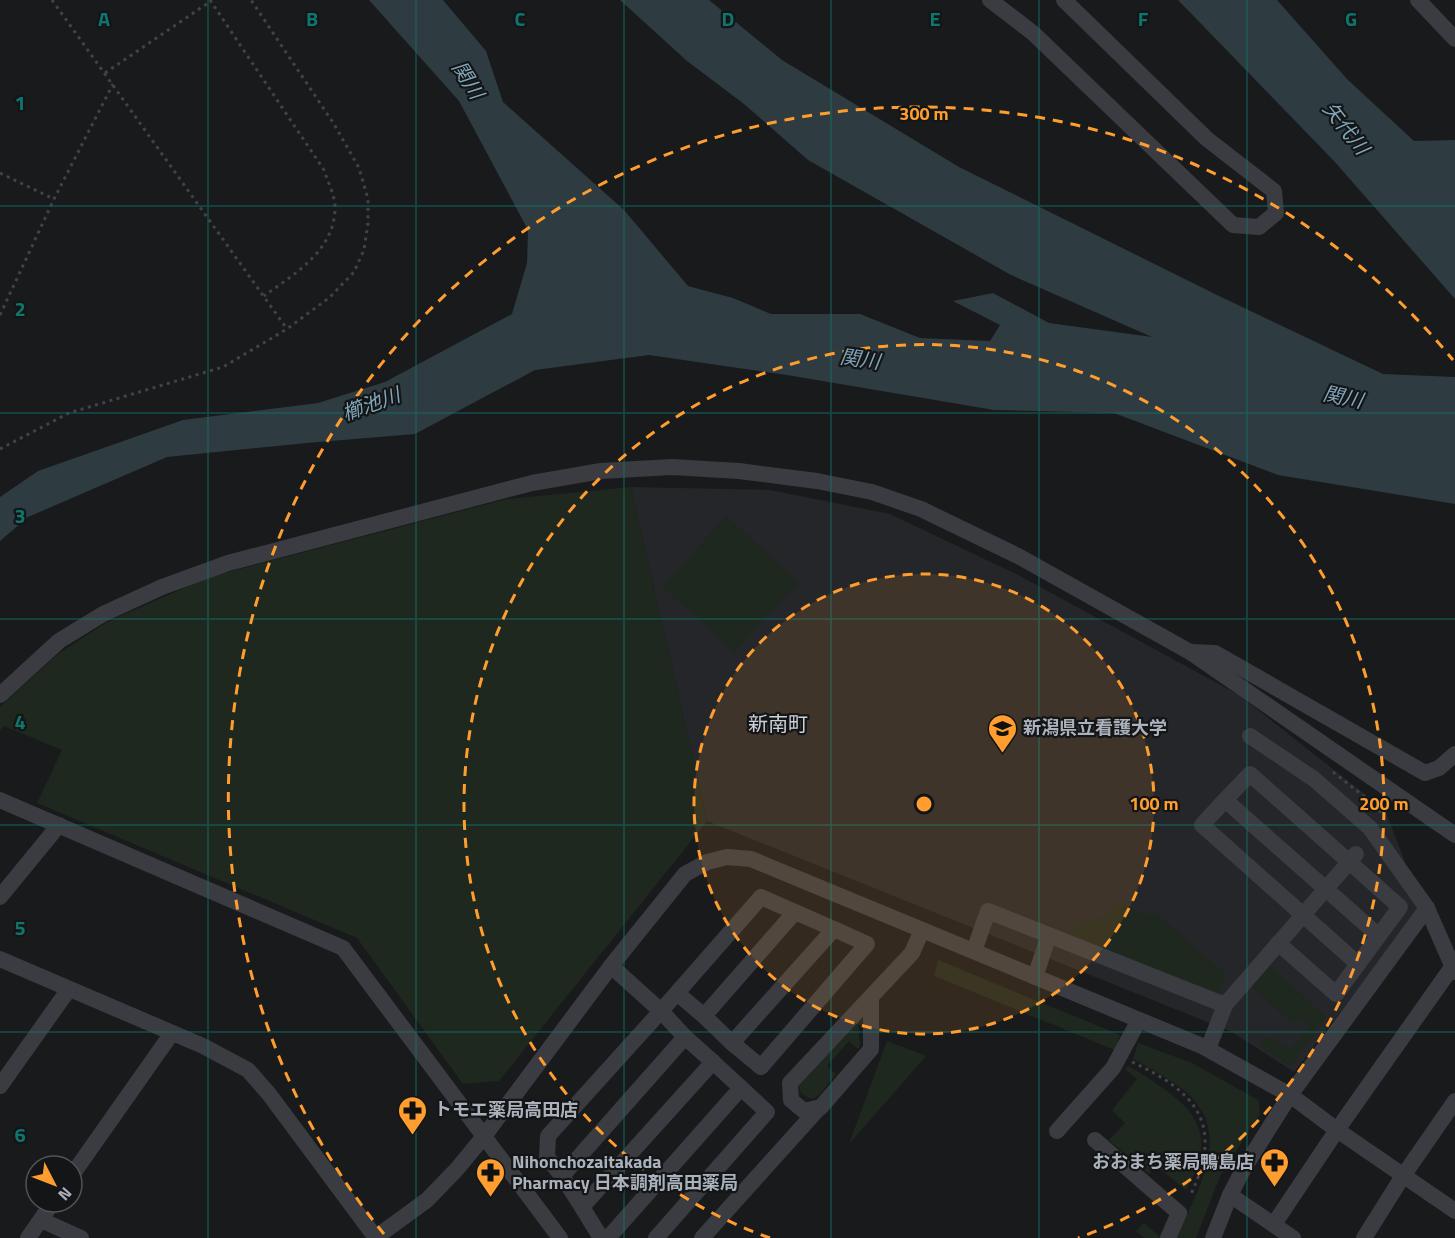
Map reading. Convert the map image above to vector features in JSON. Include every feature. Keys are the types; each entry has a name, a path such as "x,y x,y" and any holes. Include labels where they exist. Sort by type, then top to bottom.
{"street":[{"path":"990,0 1033,33 1233,225 1259,227 1276,213 1274,191 1207,139 1064,0"},
{"path":"1418,0 1455,39"},
{"path":"0,695 59,641 103,614 162,587 228,563 532,483 601,471 672,467 739,471 817,481 872,492 921,509 1018,556 1190,652 1455,836"},
{"path":"1190,652 1215,653 1425,773 1439,768 1455,754"},
{"path":"1250,736 1314,779 1370,828 1427,908 1454,969 1337,1130 1274,1224"},
{"path":"1278,943 1336,994 1400,907 1352,858 1250,774 1202,825 1358,964"},
{"path":"0,800 343,948 560,1238"},
{"path":"1225,800 1379,936"},
{"path":"0,897 59,825"},
{"path":"0,959 217,1053 248,1070 376,1238 427,1200 457,1169 611,966 686,874 707,862 727,857 751,859 1208,1049 1290,1095 1455,1211"},
{"path":"1208,1049 1225,1005 1352,858"},
{"path":"601,1238 562,1176 547,1157 548,1136 761,897 867,944 761,1067 677,993"},
{"path":"1213,1238 1230,1195 1244,1168 1290,1095 1427,908"},
{"path":"974,951 988,911 1225,1005"},
{"path":"704,1016 795,912"},
{"path":"732,1043 834,929"},
{"path":"821,1107 804,1111 791,1100 790,1083 912,953 922,930"},
{"path":"1035,977 1048,935"},
{"path":"611,966 767,1112 656,1238"},
{"path":"0,1086 69,989"},
{"path":"702,1238 871,1049 871,997"},
{"path":"1057,1131 1113,1068 1139,1020"},
{"path":"84,1158 172,1033"},
{"path":"562,1176 686,1037"},
{"path":"582,1207 713,1062"},
{"path":"608,1238 741,1088"},
{"path":"1364,1238 1403,1176 1455,1101"},
{"path":"1095,1140 1179,1213 1168,1238"},
{"path":"1230,1195 1293,1238"},
{"path":"28,1238 45,1214"},
{"path":"41,1220 81,1238"}],"path":[{"path":"52,0 287,329"},
{"path":"0,449 69,413 223,367 287,329 330,297 354,272 364,250 368,199 359,168 334,124 251,0"},
{"path":"105,73 211,1 324,170 332,190 335,209 330,233 323,248 305,266 264,296"},
{"path":"0,315 54,199 113,84"},
{"path":"0,173 54,199"},
{"path":"1385,819 1382,813 1398,795"},
{"path":"1120,1056 1171,1085 1195,1107 1205,1128 1206,1152 1191,1194"}],"shaded area":[{"name":"新潟県立看護大学","path":"631,487 770,490 890,514 1020,576 1239,695 1385,810 1422,906 1294,1072 1232,1032 707,821"},
{"path":"631,487 707,821 499,1081 463,1084 357,938 37,803 62,750 4,726 0,730 0,707 58,654 107,622 209,577 507,499"},
{"path":"726,516 799,582 735,652 663,587"},
{"path":"1119,902 1141,912 1156,913 1226,974 1216,995 1069,935 1076,925 1103,917"},
{"path":"938,960 1120,1035 1115,1050 934,976"},
{"path":"1267,963 1326,1017 1291,1066 1258,1045 1266,1036 1291,1049 1308,1026 1297,1019 1293,1024 1249,984"},
{"path":"858,1019 860,1046 858,1049 849,1041 827,1066 836,1074 819,1095 813,1099 803,1095 799,1085"},
{"path":"887,1041 926,1056 849,1144"},
{"path":"1138,1043 1192,1063 1258,1100 1260,1114 1221,1174 1196,1238 1176,1238 1207,1163 1210,1144 1208,1126 1200,1108 1185,1091 1133,1059"},
{"path":"1129,1066 1180,1102 1192,1115 1199,1130 1201,1147 1197,1167 1186,1190 1156,1166 1149,1174 1109,1140 1125,1123 1112,1110 1137,1079 1125,1069"},
{"path":"1144,1223 1161,1238 1144,1238 1136,1231"}],"water":[{"path":"369,0 443,0 486,51 503,102 624,210 688,286 733,298 771,314 860,314 920,338 990,341 1000,325 953,301 993,293 1049,323 1152,337 1011,275 808,160 744,104 687,61 620,0 709,0 782,60 959,167 1215,294 1383,374 1455,377 1455,504 1278,475 1114,413 994,410 787,375 649,355 535,370 415,434 167,457 28,517 0,541 0,497 38,471 183,420 318,403 385,382 512,314 527,263 528,230 459,101"},
{"name":"矢代川","path":"1178,0 1277,0 1347,79 1414,141 1455,140 1455,299 1334,161"}],"place":[{"name":"新潟県立看護大学","path":"1002,754"},
{"name":"トモエ薬局高田店","path":"413,1136"},
{"name":"おおまち薬局鴨島店","path":"1275,1188"},
{"name":"Nihonchozaitakada Pharmacy 日本調剤高田薬局","path":"491,1198"}],"district":[{"name":"新南町","path":"778,724"}],"water label":[{"name":"関川","path":"468,80"},
{"name":"関川","path":"860,359"},
{"name":"関川","path":"1343,397"},
{"name":"櫛池川","path":"371,404"}]}
